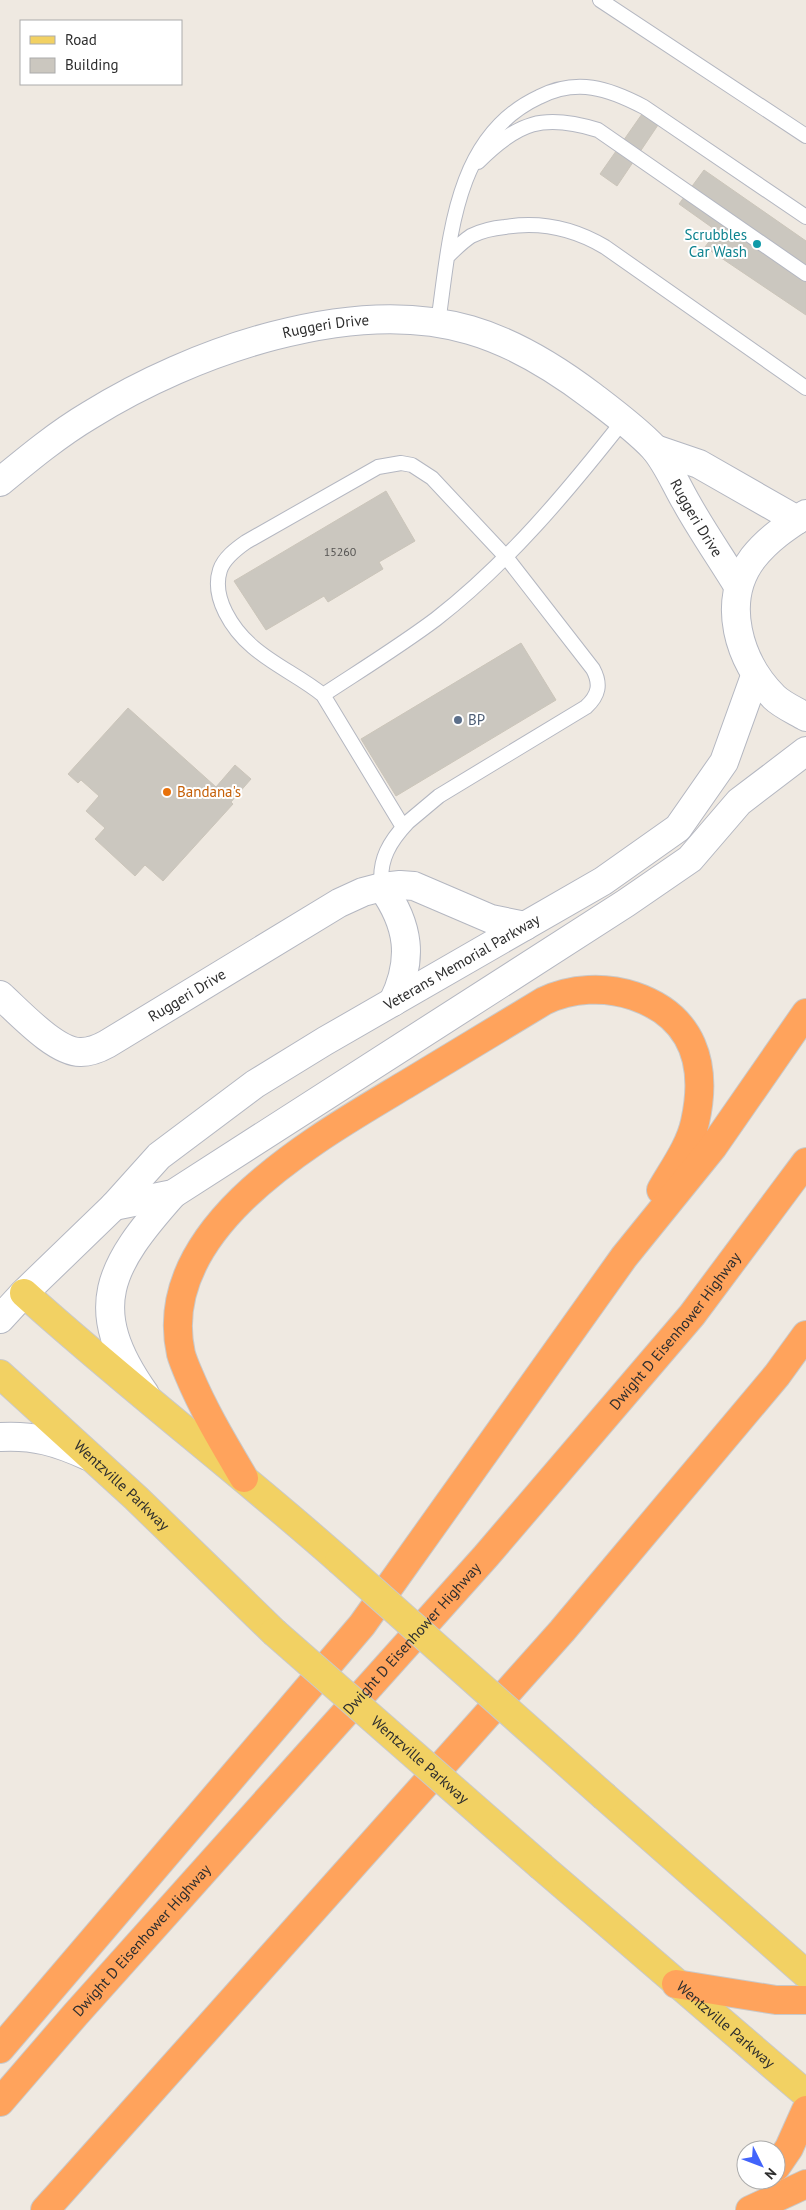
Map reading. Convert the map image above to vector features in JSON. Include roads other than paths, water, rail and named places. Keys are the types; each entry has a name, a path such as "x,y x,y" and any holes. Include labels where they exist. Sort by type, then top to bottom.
{"highway":[{"path":"244,1478 198,1398 181,1354 178,1327 180,1298 192,1266 213,1232 238,1204 281,1164 341,1123 560,993 587,990 613,991 652,1002 680,1025 688,1036 699,1070 695,1123 685,1148 624,1257"},
{"path":"0,2049 362,1625 624,1257 713,1147 806,1014"},
{"name":"Dwight D Eisenhower Highway","path":"0,2102 538,1496 692,1315 806,1162"},
{"path":"45,2210 562,1631 777,1375 806,1335"},
{"path":"676,1984 776,2000 806,2000"},
{"path":"786,2153 806,2110"},
{"path":"750,2210 806,2184"},
{"path":"735,2210 756,2190"}],"main road":[{"path":"24,1293 92,1354 244,1478 339,1560 806,1974"},
{"name":"Wentzville Parkway","path":"0,1374 136,1498 274,1632 676,1984 806,2094"}],"street":[{"name":"Ruggeri Drive","path":"0,482 56,437 89,415 124,395 198,361 275,335 308,329 381,320 438,323 471,330 522,351 576,384 655,449 738,586"},
{"name":"Ruggeri Drive","path":"655,449 699,464 801,517"},
{"path":"801,517 781,529 753,559 738,586 738,638 755,676 775,698 806,717"},
{"name":"Veterans Memorial Parkway","path":"0,1319 24,1293 114,1206 159,1156 255,1084 602,881 678,828 724,762 755,676"},
{"path":"150,1402 128,1371 114,1337 109,1308 114,1281 125,1254 146,1224 173,1194 626,903 690,859 739,802 806,751"},
{"name":"Ruggeri Drive","path":"0,995 55,1043 70,1051 95,1051 339,903 357,894 382,887 414,886 491,919 525,926"},
{"path":"382,887 397,910 403,924 406,944 404,976 393,1002"},
{"path":"114,1206 173,1194"},
{"path":"0,1437 24,1436 61,1443 92,1458"}],"lane":[{"path":"600,0 806,136"},
{"path":"438,323 452,224 467,174 476,155 506,118 525,103 544,94 565,88 593,87 619,94 644,107 806,217"},
{"path":"467,174 504,140 526,126 542,121 561,120 580,124 598,130 614,140 806,274"},
{"path":"448,256 473,235 493,228 541,224 563,228 586,236 605,247 806,388"},
{"path":"323,695 436,619 506,557 571,487 623,421"},
{"path":"382,887 381,865 386,851 393,838 404,826 439,796 586,707 594,699 598,689 597,678 593,669 506,557 432,478 412,465 401,463 378,467 235,550 220,570 218,581 219,596 231,622 252,646 278,666 308,683 323,695 404,826"}],"place":[{"name":"Scrubbles Car Wash","path":"757,244"},
{"name":"BP","path":"458,720"},
{"name":"Bandana's","path":"167,792"}]}
